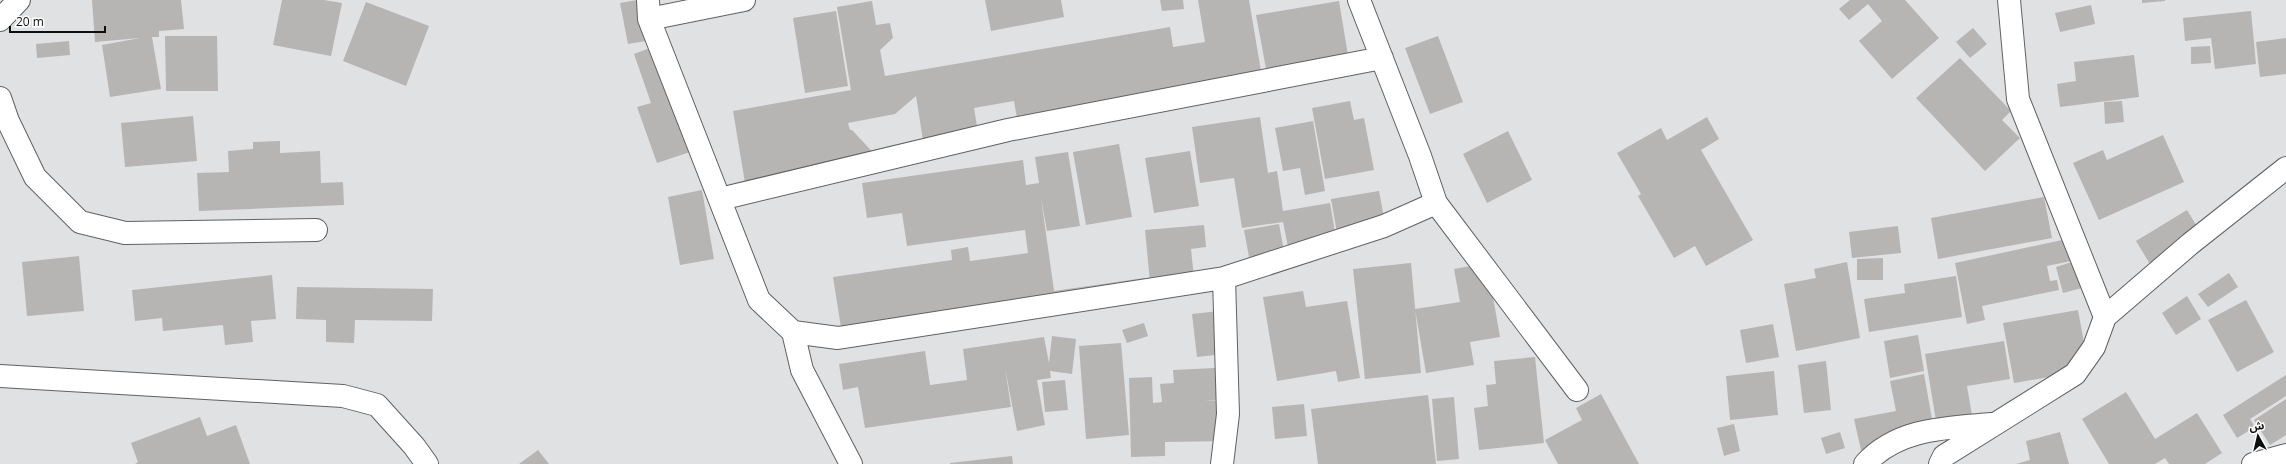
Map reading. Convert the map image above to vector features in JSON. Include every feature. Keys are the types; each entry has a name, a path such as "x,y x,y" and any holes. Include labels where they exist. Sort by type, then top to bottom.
{"street":[{"path":"0,20 19,0"},
{"path":"744,0 648,9 759,300 793,332 802,370 851,464"},
{"path":"1359,0 1436,203 1577,390"},
{"path":"2009,0 2018,99 2105,317"},
{"path":"720,199 1008,130 1382,58"},
{"path":"0,98 8,121 35,177 80,222 125,233 316,230"},
{"path":"1940,464 1944,456 2075,374 2094,347 2105,317 2190,244 2286,168"},
{"path":"793,332 838,338 1224,278 1384,226 1436,203"},
{"path":"1222,464 1228,414 1224,278"},
{"path":"0,376 343,396 377,405 414,446 426,464"},
{"path":"1865,464 1899,439 1929,429 1996,423"},
{"path":"2253,464 2286,455"}],"building":[{"path":"92,0 181,0 184,29 159,31 159,37 152,37 161,89 110,97 102,45 140,38 95,42"},
{"path":"282,0 324,0 342,3 331,56 273,45"},
{"path":"637,0 650,0 658,39 628,44 620,3"},
{"path":"985,0 1061,0 1064,17 991,31"},
{"path":"1160,0 1183,0 1184,9 1162,11"},
{"path":"1198,0 1249,0 1264,89 1019,130 1014,101 974,108 980,144 925,153 916,96 895,114 848,123 850,130 852,130 880,160 745,183 733,111 851,90 837,7 872,1 876,25 890,23 893,38 880,50 885,76 1170,27 1173,47 1205,42"},
{"path":"1850,0 1905,0 1939,38 1892,79 1859,41 1882,21 1868,4 1849,20 1839,9"},
{"path":"2142,0 2165,0 2165,1 2142,3"},
{"path":"1339,1 1350,67 1267,74 1256,15"},
{"path":"366,2 429,26 406,86 343,61"},
{"path":"2091,5 2095,24 2060,32 2055,13"},
{"path":"836,11 848,86 805,93 793,18"},
{"path":"2251,11 2256,64 2215,69 2211,38 2185,41 2183,18"},
{"path":"1973,28 1987,44 1970,58 1956,42"},
{"path":"165,36 217,36 218,91 166,91"},
{"path":"1438,36 1463,102 1430,114 1405,48"},
{"path":"2286,38 2286,74 2260,77 2256,42"},
{"path":"69,41 70,55 37,58 36,44"},
{"path":"655,46 693,151 657,163 637,107 651,103 634,54"},
{"path":"2210,46 2211,63 2191,64 2191,47"},
{"path":"2134,55 2139,97 2060,107 2057,84 2076,81 2074,62"},
{"path":"1960,58 2011,111 2002,120 2020,138 1985,171 1916,98"},
{"path":"1350,101 1354,120 1364,118 1374,170 1325,179 1312,108"},
{"path":"2122,101 2124,122 2105,124 2104,102"},
{"path":"193,116 197,161 125,167 121,123"},
{"path":"1260,117 1268,173 1277,171 1283,211 1330,203 1338,249 1290,257 1283,222 1242,228 1234,178 1200,183 1192,127"},
{"path":"1707,117 1719,139 1701,150 1753,240 1706,266 1695,246 1674,258 1638,196 1641,194 1617,153 1661,128 1667,140"},
{"path":"1313,121 1325,191 1305,195 1300,168 1283,171 1275,128"},
{"path":"1508,131 1532,180 1487,203 1463,154"},
{"path":"2163,135 2184,182 2099,220 2073,163 2103,150 2107,160"},
{"path":"280,141 280,153 320,151 321,183 343,182 344,205 199,211 197,173 229,172 228,151 253,149 253,142"},
{"path":"1119,144 1132,217 1086,225 1073,152"},
{"path":"1190,151 1199,206 1154,213 1145,158"},
{"path":"1068,152 1080,226 1047,231 1041,198 1054,291 1144,278 1146,292 842,334 833,277 952,260 951,250 968,247 970,261 1028,253 1025,230 907,246 902,213 867,218 862,183 1023,160 1026,185 1039,183 1035,157"},
{"path":"702,190 714,259 680,265 668,197"},
{"path":"1379,191 1385,223 1337,233 1331,199"},
{"path":"2044,197 2052,238 1938,259 1931,218"},
{"path":"2187,210 2204,238 2153,269 2136,241"},
{"path":"1279,224 1284,251 1249,257 1244,230"},
{"path":"1204,225 1206,247 1191,249 1194,278 1150,282 1145,230"},
{"path":"1898,226 1901,253 1852,258 1849,232"},
{"path":"2067,239 2071,261 2047,266 2050,281 2057,280 2059,290 1982,306 1985,320 1967,324 1955,263"},
{"path":"79,256 84,311 27,316 22,262"},
{"path":"1883,258 1883,280 1857,280 1857,259"},
{"path":"2075,261 2082,288 2063,293 2056,267"},
{"path":"1847,262 1860,338 1796,351 1784,284 1816,278 1814,269"},
{"path":"1411,263 1421,373 1365,379 1353,269"},
{"path":"1487,263 1500,337 1470,342 1474,365 1426,373 1415,309 1460,302 1454,269"},
{"path":"2229,273 2238,287 2208,307 2198,294"},
{"path":"272,275 276,319 251,321 253,342 225,345 223,325 163,331 162,318 135,321 132,290"},
{"path":"1956,276 1962,317 1869,332 1864,299 1905,293 1904,284"},
{"path":"297,287 433,289 432,321 355,320 354,343 326,342 326,320 296,319"},
{"path":"1303,291 1306,307 1347,301 1360,378 1338,382 1336,371 1277,381 1263,297"},
{"path":"2187,296 2201,319 2176,335 2162,313"},
{"path":"2246,300 2274,352 2237,372 2208,320"},
{"path":"1229,310 1234,353 1197,357 1192,314"},
{"path":"2078,310 2089,370 2014,383 2003,323"},
{"path":"1144,323 1148,336 1127,343 1122,330"},
{"path":"1773,324 1779,357 1746,363 1740,330"},
{"path":"1918,335 1924,371 1890,378 1884,341"},
{"path":"1052,336 1076,339 1072,374 1050,371 1051,378 1037,380 1045,425 1017,431 1005,368 1011,407 865,428 858,387 843,390 839,364 925,351 930,385 967,380 963,349 1044,337 1049,363"},
{"path":"2004,341 2010,379 1967,386 1973,421 1937,427 1925,354"},
{"path":"1121,343 1129,435 1086,439 1079,346"},
{"path":"1535,357 1544,443 1479,450 1474,408 1488,406 1486,385 1496,384 1494,361"},
{"path":"1826,361 1831,410 1804,413 1798,365"},
{"path":"1235,367 1237,398 1204,401 1227,400 1227,441 1165,442 1165,456 1131,457 1129,378 1152,377 1153,403 1162,402 1160,384 1174,383 1173,370"},
{"path":"1774,371 1778,415 1730,420 1726,376"},
{"path":"1924,374 1935,436 1861,450 1854,419 1896,411 1890,381"},
{"path":"2286,375 2286,396 2250,419 2255,427 2237,438 2223,415"},
{"path":"1065,380 1068,410 1045,412 1042,382"},
{"path":"2126,392 2155,439 2197,413 2222,453 2205,464 2169,464 2165,458 2155,464 2109,464 2082,419"},
{"path":"1601,394 1639,464 1558,464 1545,440 1582,420 1576,408"},
{"path":"1428,395 1436,464 1318,464 1311,409"},
{"path":"1454,397 1459,459 1437,461 1432,399"},
{"path":"2286,399 2286,435 2270,445 2254,420"},
{"path":"1304,404 1307,436 1275,439 1272,407"},
{"path":"200,417 207,436 236,425 250,464 135,464 138,462 131,443"},
{"path":"1734,424 1740,451 1724,456 1717,428"},
{"path":"1840,432 1845,448 1826,454 1821,438"},
{"path":"2060,432 2069,464 2016,464 2030,460 2026,441"},
{"path":"538,450 549,464 519,464"},
{"path":"1012,456 1013,464 950,464 950,463"}]}
